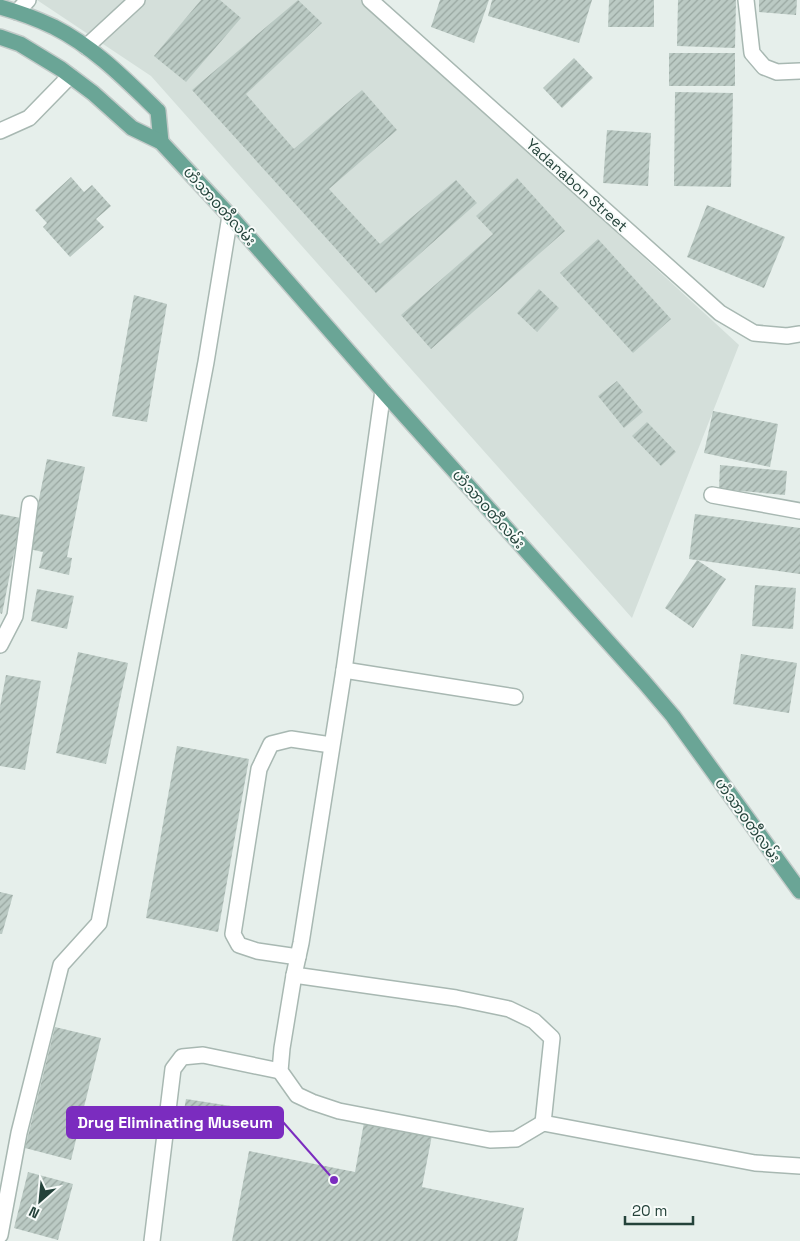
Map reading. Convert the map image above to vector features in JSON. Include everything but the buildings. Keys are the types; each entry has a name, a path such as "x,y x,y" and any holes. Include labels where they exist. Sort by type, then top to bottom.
{"main road":[{"path":"0,7 17,12 54,28 86,47 122,76 158,111 161,142"},
{"path":"0,36 20,44 70,76 93,93 132,128 161,142"},
{"name":"ဟံသာဝတီလမ်း","path":"161,142 230,216 383,391 673,716 800,891"}],"street":[{"path":"17,12 28,0"},
{"path":"86,47 137,0"},
{"name":"Yadanabon Street","path":"370,0 720,313 754,333 787,336 800,334"},
{"path":"746,0 752,53 764,66 777,72 800,71"},
{"path":"0,131 29,118 70,76"},
{"path":"0,1235 19,1133 62,965 99,923 206,362 230,216"},
{"path":"383,391 344,670 282,1048 280,1070 297,1095 312,1102 348,1113 490,1140 516,1138 543,1123 755,1163 800,1166"},
{"path":"712,495 800,511"},
{"path":"0,645 15,616 30,504"},
{"path":"344,670 515,697"},
{"path":"298,957 239,945 233,934 259,769 271,744 291,739 331,745"},
{"path":"294,975 456,998 509,1009 534,1021 552,1038 543,1123"},
{"path":"152,1241 172,1069 182,1057 202,1055 280,1070"}],"shaded area":[{"path":"37,0 364,0 739,345 632,618 151,76"}],"place":[{"name":"Drug Eliminating Museum","path":"334,1180"}]}
